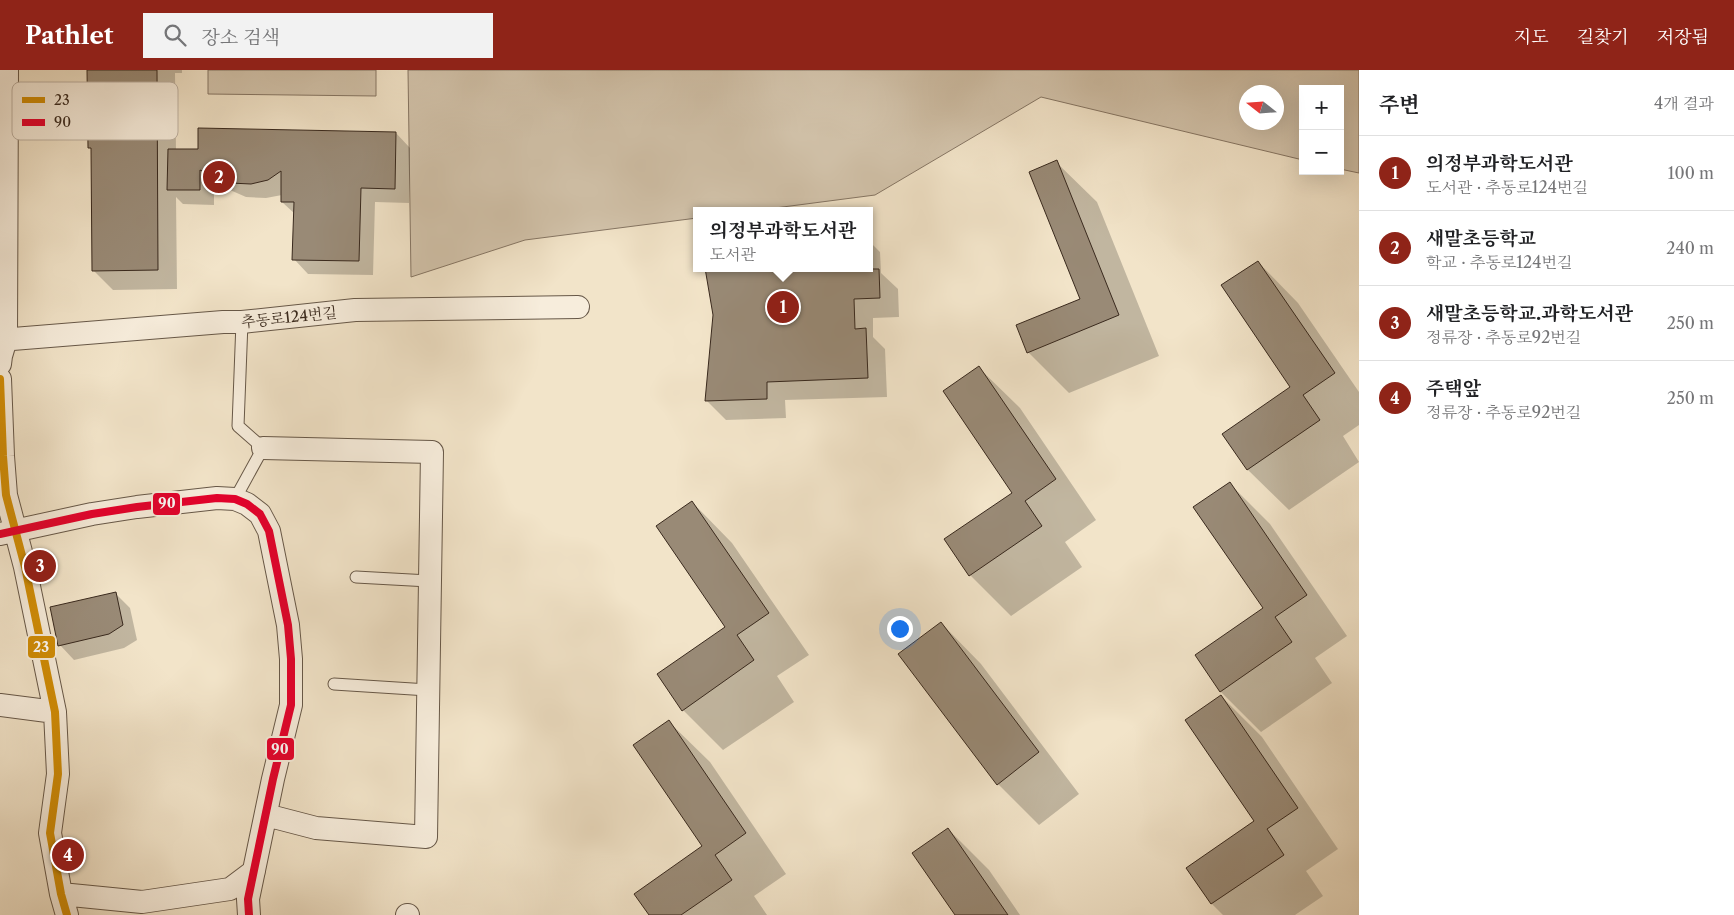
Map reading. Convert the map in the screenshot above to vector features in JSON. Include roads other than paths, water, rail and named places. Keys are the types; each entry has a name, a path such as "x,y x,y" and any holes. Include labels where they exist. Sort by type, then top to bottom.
{"street":[{"path":"0,364 3,340 7,70"},
{"name":"추동로124번길","path":"3,340 242,322 355,310 578,307"},
{"path":"0,379 1,457 6,495 7,532 25,567 55,712 58,774 50,833 64,904 142,902 230,889 254,871"},
{"path":"263,448 432,452 426,837 316,828 266,815"},
{"path":"7,532 137,507 217,498 235,499 247,504 260,514 269,531 288,625 291,659 291,706 248,899 249,915"},
{"path":"0,705 55,712"}],"lane":[{"path":"235,499 263,448 238,426 242,322"},
{"path":"356,577 429,581"},
{"path":"334,684 428,690"}],"place":[{"name":"새말초등학교","path":"219,177"},
{"name":"의정부과학도서관","path":"783,307"},
{"name":"새말초등학교.과학도서관","path":"40,566"},
{"name":"주택앞","path":"68,855"}]}
